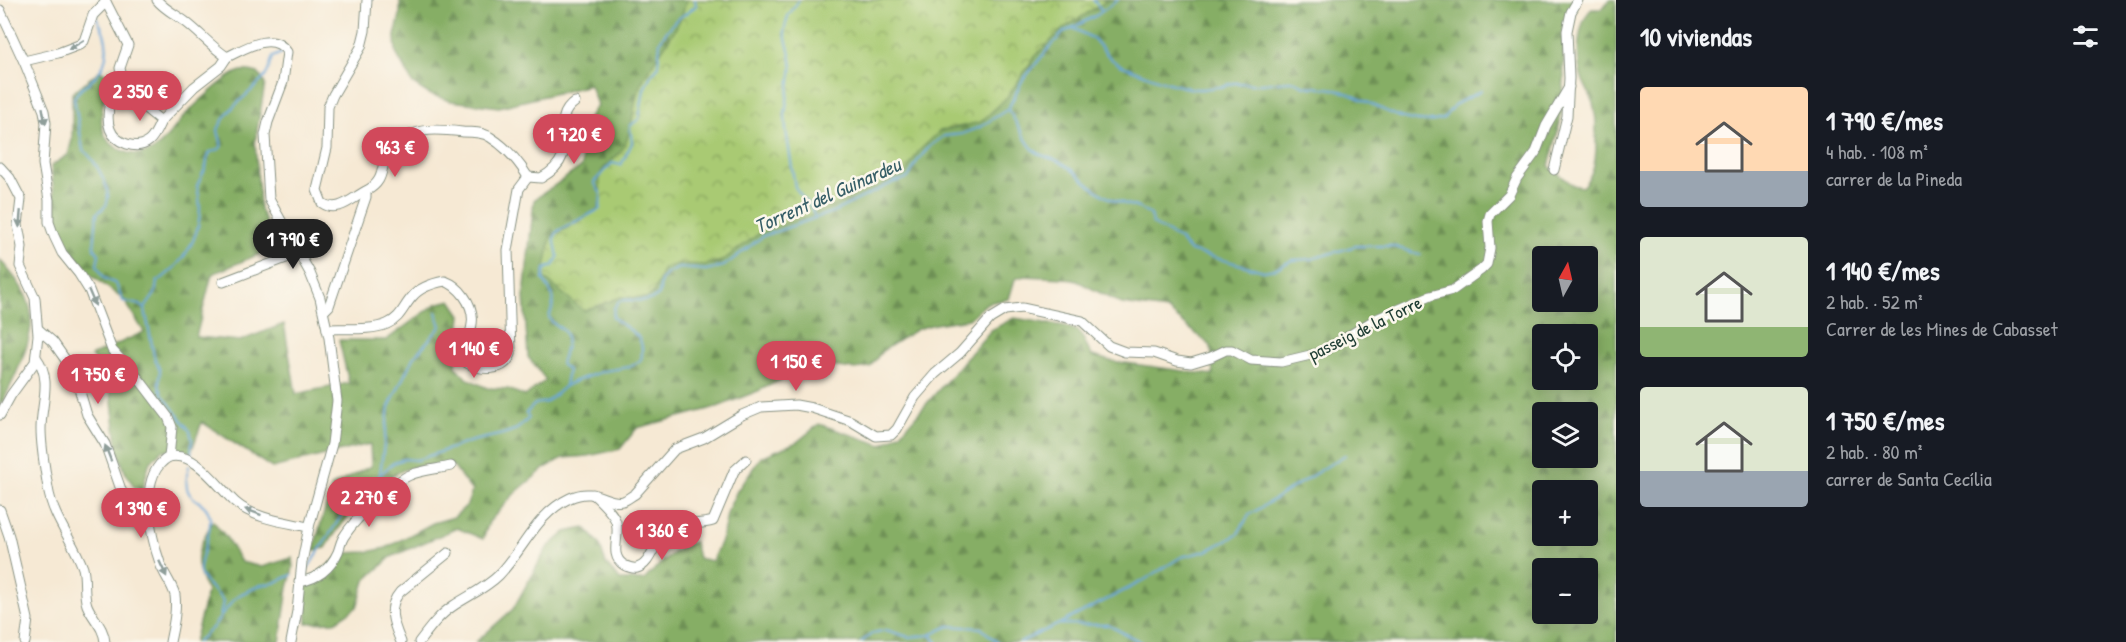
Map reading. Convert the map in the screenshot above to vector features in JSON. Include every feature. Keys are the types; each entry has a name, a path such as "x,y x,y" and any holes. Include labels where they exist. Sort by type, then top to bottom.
{"street":[{"path":"157,0 187,23 213,48 227,57"},
{"path":"367,0 365,30 361,47 328,107 327,148 317,190 322,203 332,208 342,206 366,191 380,181 391,149 417,132 429,129 487,135 517,161 528,177"},
{"path":"1554,170 1565,127 1569,87 1567,32 1571,12 1578,0"},
{"path":"24,61 58,53 79,45 84,41 93,15 105,1 128,45 120,68 123,78 149,112 161,121"},
{"path":"0,10 5,33 24,61 45,118 43,164 49,222 54,236 62,253 89,290 112,350 139,379 168,417 171,427 169,457"},
{"path":"123,78 114,88 109,107 109,127 113,136 128,144 144,144 150,140 161,121 194,87 221,66 227,57 263,42 278,44 287,52 283,82 268,122 265,142 269,199 313,281 324,311 337,391 336,422 332,444 309,527 291,642"},
{"name":"passeig de la Torre","path":"419,642 445,611 500,574 542,518 558,505 586,494 616,501 627,500 675,449 704,438 750,410 796,405 851,421 876,436 891,435 897,429 915,397 935,374 960,353 999,312 1022,308 1075,319 1086,323 1114,349 1125,352 1154,353 1186,363 1199,362 1226,350 1237,352 1251,360 1281,362 1323,352 1374,320 1430,296 1453,290 1484,267 1489,258 1488,221 1490,214 1509,195 1517,178 1536,152 1546,126 1569,87"},
{"path":"528,177 541,177 562,160 565,146 562,126 567,111 575,102"},
{"path":"0,167 10,178 21,199 18,225 22,247 20,266 35,298 38,329 36,357 29,372 11,395 0,415"},
{"path":"327,329 388,324 403,312 411,297 435,283 445,281 459,290 471,310 472,322 465,357 467,363 473,366 492,367 506,364 511,354 508,250 519,189 528,177"},
{"path":"324,311 329,306 366,197 366,191"},
{"path":"223,282 299,253"},
{"path":"38,329 53,342 74,372 87,415 105,444 125,501 141,512 148,512"},
{"path":"36,357 42,366 46,384 41,431 50,499 59,522 77,554 85,576 87,604 103,632 105,642"},
{"path":"170,642 176,606 174,594 160,564 148,512 148,494 153,478 163,460 182,456 197,465 248,511 309,527"},
{"path":"593,494 616,519 618,529 615,552 618,559 629,567 637,568 645,562 668,530 683,525 713,521 734,471 746,460"},
{"path":"299,582 309,580 326,570 336,557 345,535 369,508 403,479 411,474 452,466"},
{"path":"0,510 6,523 28,619 25,642"},
{"path":"401,642 392,614 394,599 448,553"}],"green space":[{"path":"400,0 1574,0 1563,32 1564,82 1560,123 1549,166 1573,185 1582,187 1594,167 1596,126 1593,103 1580,73 1578,53 1580,33 1591,9 1602,9 1609,0 1616,0 1616,642 476,642 513,609 547,548 566,532 585,528 599,543 606,564 620,580 644,580 673,553 694,542 698,558 712,561 722,538 728,510 737,491 761,457 797,442 819,424 882,445 901,433 991,330 1014,318 1065,326 1080,332 1092,356 1111,361 1213,375 1211,346 1167,310 1122,304 1077,281 1024,276 1015,279 1009,299 987,303 969,319 917,329 882,351 870,367 854,369 820,365 806,374 784,378 717,407 637,428 620,449 588,456 563,458 545,468 515,493 489,522 483,539 457,528 391,557 365,581 357,607 335,622 307,623 303,585 344,553 386,548 433,523 454,517 467,505 472,491 453,466 425,466 403,470 388,479 357,506 326,548 313,550 332,486 371,466 370,444 272,468 202,422 191,452 177,449 161,451 149,464 142,491 135,488 125,472 118,451 109,378 91,356 144,332 125,301 89,273 66,244 57,223 51,166 68,155 72,140 72,93 99,71 110,75 102,110 103,131 116,147 135,154 155,149 190,110 231,76 244,71 258,73 265,84 255,142 260,209 269,229 281,245 212,274 196,337 240,341 284,324 296,394 349,383 339,340 386,340 436,304 451,300 461,315 456,367 466,378 487,388 508,389 525,396 546,380 528,357 524,296 534,200 582,166 583,126 597,105 590,85 499,107 451,101 429,94 413,84 396,53 395,36 400,15"},
{"path":"686,0 1108,0 1064,28 1036,55 1008,96 981,122 940,131 918,152 905,174 839,204 760,233 722,261 705,265 678,264 664,268 654,292 647,298 621,297 584,311 543,277 551,237 584,219 598,208 601,199 599,182 601,173 624,146 630,132 639,88 678,23"},
{"path":"0,260 27,297 31,321 26,348 0,406 2,364"},
{"path":"213,521 241,562 262,567 292,558 293,568 280,642 194,642 207,592 199,572 198,556"}],"waterway":[{"path":"565,386 568,370 561,364 566,347 566,337 563,330 549,317 554,301 543,279 545,269 553,266 558,257 554,238 558,231 600,209 601,194 594,182 612,163 621,165 632,143 630,126 639,119 644,89 658,67 660,41 675,21 696,6 695,0"},
{"path":"799,0 788,16 784,31 792,67 785,114 786,130 795,187 812,210 815,218"},
{"path":"1093,0 1101,9"},
{"name":"Torrent del Guinardeu","path":"308,568 345,510 393,463 404,459 417,460 472,441 517,429 529,418 526,413 535,404 547,402 565,386 604,371 629,367 641,360 642,351 639,338 613,317 614,308 619,301 644,301 654,298 659,295 661,280 668,273 679,268 706,270 724,266 763,236 835,211 894,182 908,178 918,160 930,146 944,136 962,134 980,127 1008,109 1022,81 1064,32 1097,15 1118,0"},
{"path":"96,17 106,40 104,64 74,98 83,150 97,166 105,182 108,197 106,204 97,213 94,248 99,254 97,265 104,278 116,284 123,301 140,305 145,309 154,356 160,371 159,385 162,394 190,431 191,456"},
{"path":"1073,28 1094,39 1111,59 1120,65 1187,88 1204,89 1224,87 1235,83 1260,84 1294,81 1305,86 1330,88 1347,93 1386,112 1413,121 1443,119 1454,105 1481,91"},
{"path":"145,308 155,294 157,282 179,263 193,240 200,215 197,186 210,152 216,151 222,145 218,130 222,122 232,108 266,76 273,57 283,52"},
{"path":"1008,110 1025,139 1036,152 1068,167 1104,196 1150,214 1153,224 1179,239 1190,251 1264,271 1293,260 1311,259 1356,246 1392,246 1421,255"},
{"path":"380,474 389,407 413,358 441,326 436,312"},
{"path":"1059,624 1141,582 1181,557 1206,551 1237,535 1249,515 1345,455"},
{"path":"189,466 187,488 190,494 207,510 210,518 200,573 204,581 223,602 220,617"},
{"path":"197,642 213,627 233,600 241,594 292,575"},
{"path":"1020,642 1059,624 1108,625 1141,642"},
{"path":"861,642 873,633 886,630 909,637 930,635 949,626 981,628 997,642"},
{"path":"931,635 937,642"}]}
